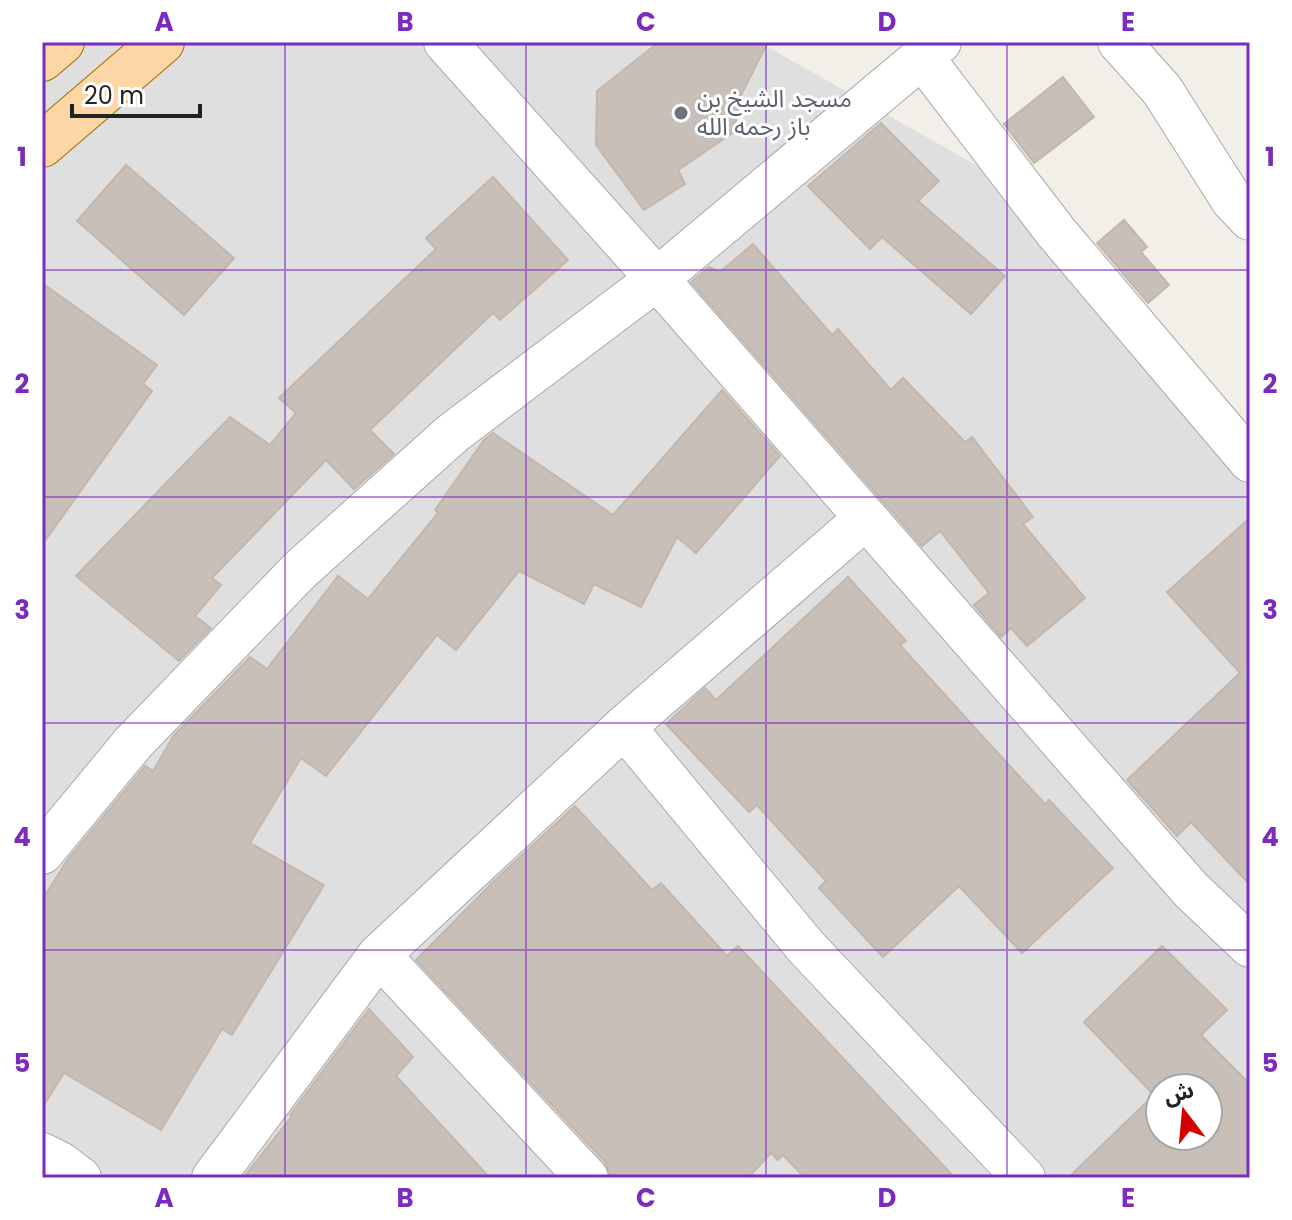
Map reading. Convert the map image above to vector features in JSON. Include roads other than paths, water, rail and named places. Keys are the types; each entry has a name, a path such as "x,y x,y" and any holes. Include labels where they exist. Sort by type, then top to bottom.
{"main road":[{"path":"42,145 162,42"}],"street":[{"path":"445,42 657,279 1191,890 1250,946"},
{"path":"1119,42 1162,90 1232,200 1250,219"},
{"path":"42,853 133,743 300,570 453,433 657,279 931,49 1056,232 1250,461"},
{"path":"213,1178 379,955 624,727 866,518"},
{"path":"624,727 806,947 1024,1178"},
{"path":"379,955 587,1178"},
{"path":"42,1154 80,1178"}],"place":[{"name":"مسجد الشيخ بن باز رحمه الله","path":"681,113"}]}
